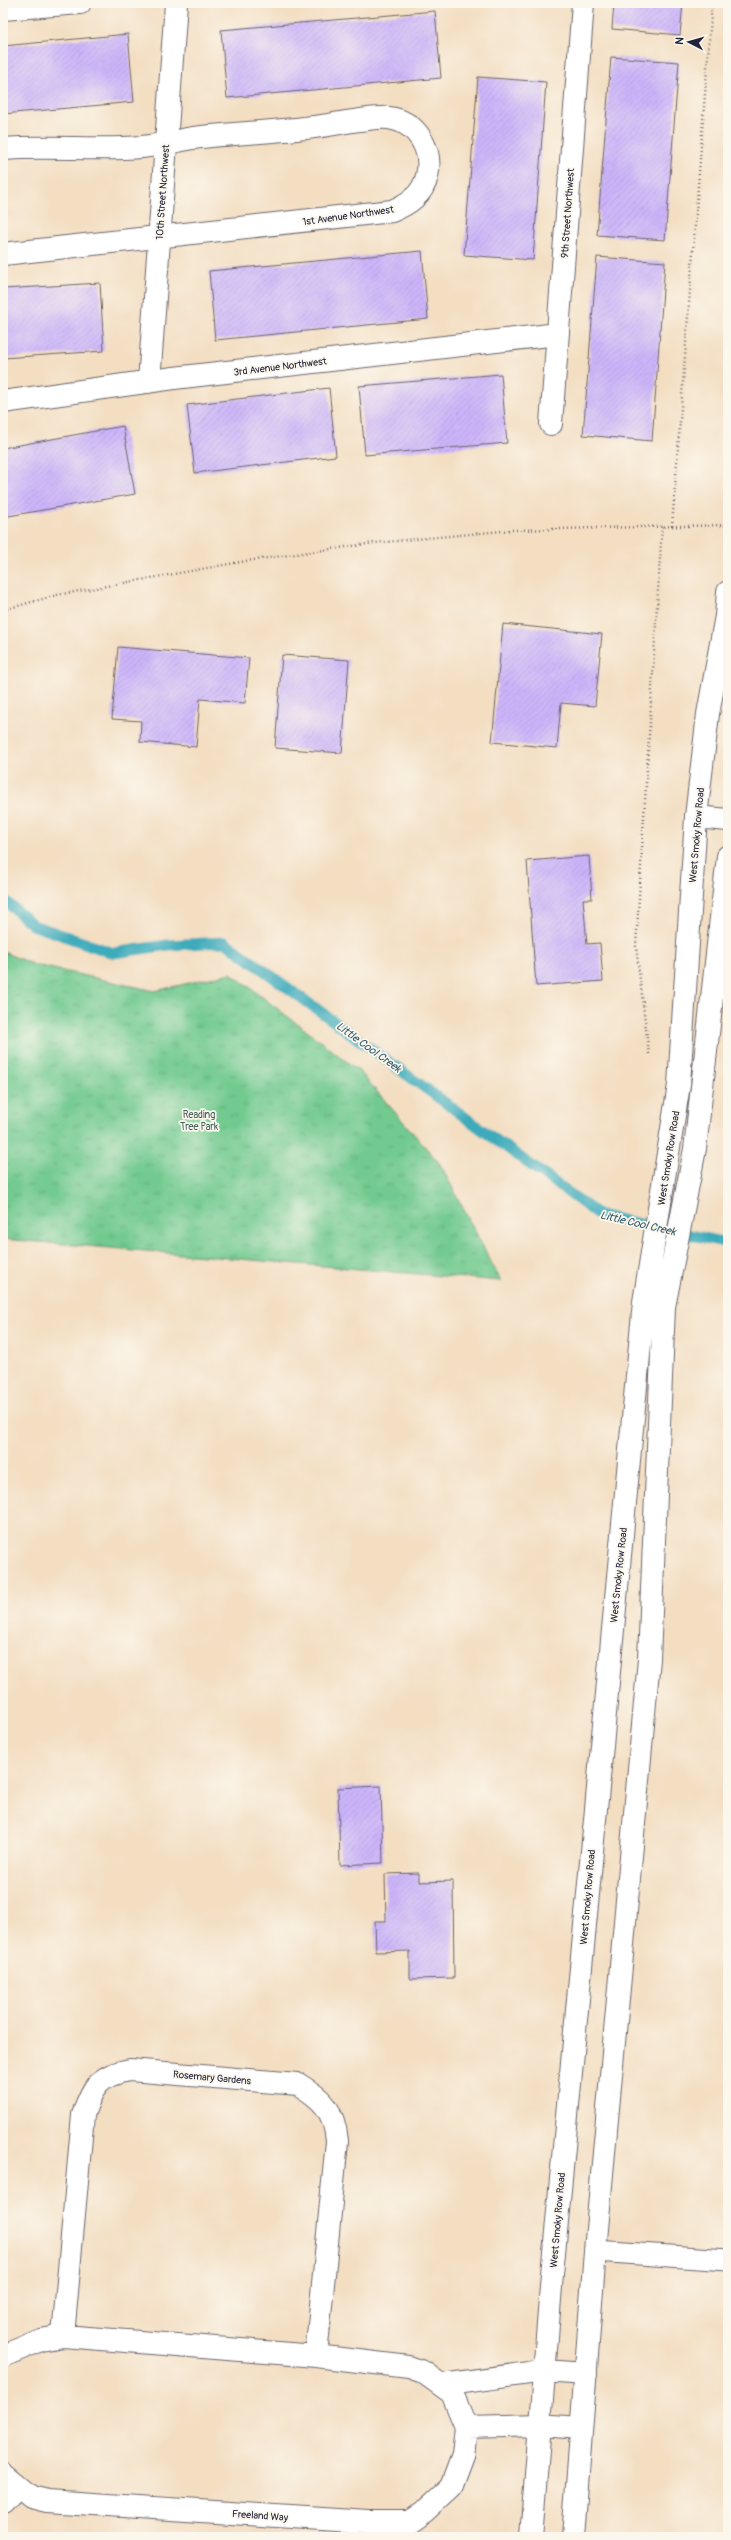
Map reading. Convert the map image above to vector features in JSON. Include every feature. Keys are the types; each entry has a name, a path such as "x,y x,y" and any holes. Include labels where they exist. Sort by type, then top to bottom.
{"street":[{"path":"3,8 80,3"},
{"name":"10th Street Northwest","path":"149,382 158,238 176,3"},
{"name":"9th Street Northwest","path":"551,424 583,3"},
{"name":"1st Avenue Northwest","path":"3,149 140,147 165,144 192,138 294,130 389,117 412,128 420,136 427,150 429,166 426,182 417,196 406,205 392,211 3,254"},
{"name":"3rd Avenue Northwest","path":"3,402 149,382 558,334"},
{"name":"West Smoky Row Road","path":"531,2537 544,2371 654,1305 679,1085 696,817 708,714 727,622 728,592"},
{"path":"696,817 728,820"},
{"name":"West Smoky Row Road","path":"573,2537 595,2251 649,1659 654,1305 695,1149 728,856"},
{"name":"Rosemary Gardens","path":"63,2336 83,2115 90,2092 101,2080 118,2072 137,2070 298,2084 312,2092 335,2120 337,2147 316,2356"},
{"name":"Freeland Way","path":"3,2356 41,2340 63,2336 316,2356 409,2367 423,2372 452,2393 466,2426 463,2455 451,2488 426,2510 409,2522 367,2530 47,2501 31,2497 11,2481"},
{"path":"442,2385 544,2371 586,2374"},
{"path":"466,2426 540,2425 581,2428"},
{"path":"3,2503 11,2481"}],"lane":[{"path":"595,2251 728,2260"}],"path":[{"path":"672,526 712,3"},
{"path":"3,610 56,595 246,561 374,543 513,530 728,525"},
{"path":"649,1056 636,946 662,526"}],"green space":[{"name":"Reading Tree Park","path":"3,952 35,965 155,991 231,973 359,1071 440,1164 501,1281 3,1239"}],"building":[{"path":"614,3 683,3 680,35 612,29"},
{"path":"435,11 441,78 227,98 221,30"},
{"path":"128,34 134,102 3,114 3,46"},
{"path":"611,57 679,62 665,240 597,235"},
{"path":"478,77 546,82 533,260 464,255"},
{"path":"422,251 428,319 215,340 209,271"},
{"path":"597,257 665,262 652,441 583,435"},
{"path":"100,283 104,351 3,358 3,289"},
{"path":"501,374 507,443 365,455 359,386"},
{"path":"329,388 336,456 195,473 187,405"},
{"path":"123,426 135,494 3,517 3,448"},
{"path":"503,624 602,634 595,706 561,703 557,748 492,742"},
{"path":"118,647 249,658 245,703 200,699 196,747 140,742 141,721 112,719"},
{"path":"282,655 349,660 342,753 275,748"},
{"path":"589,856 592,899 583,899 587,944 600,943 603,981 536,986 527,861"},
{"path":"381,1786 383,1863 340,1865 338,1788"},
{"path":"419,1873 419,1882 453,1881 454,1978 410,1979 410,1951 376,1952 375,1921 386,1921 385,1874"}],"waterway":[{"name":"Little Cool Creek","path":"3,899 33,925 113,953 168,945 225,942 599,1215 728,1243"}]}
